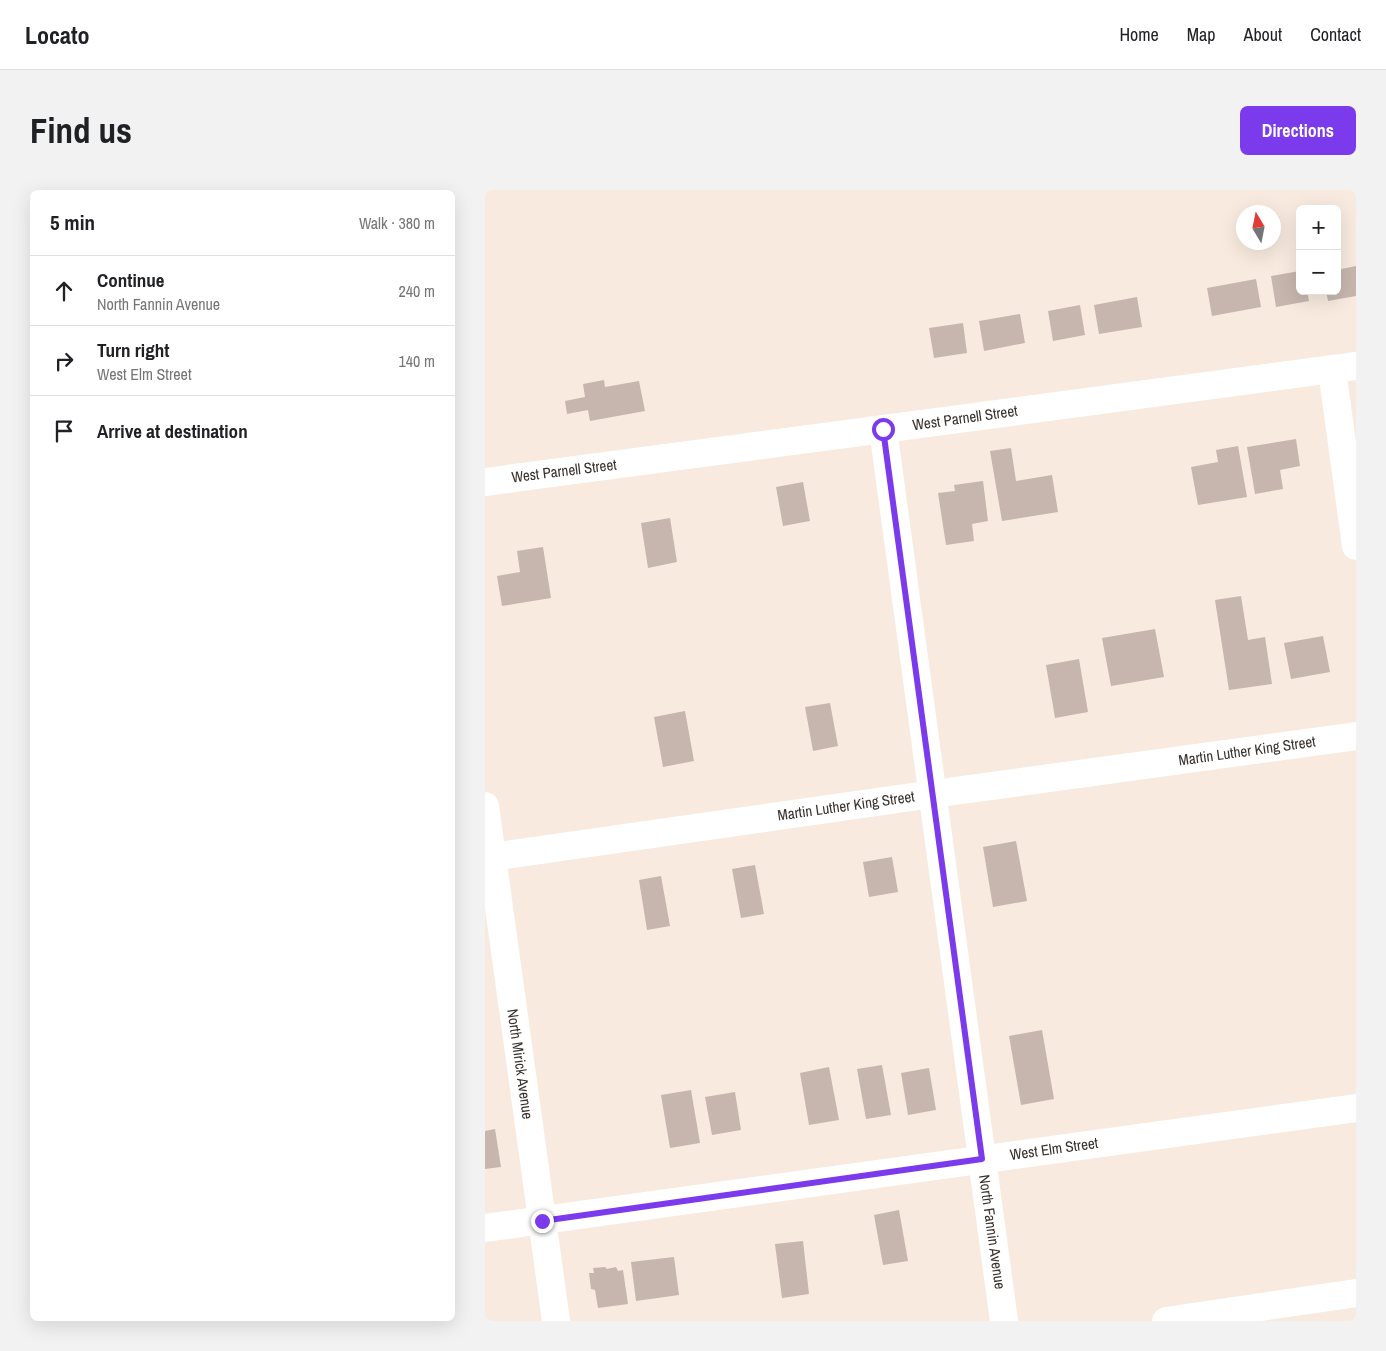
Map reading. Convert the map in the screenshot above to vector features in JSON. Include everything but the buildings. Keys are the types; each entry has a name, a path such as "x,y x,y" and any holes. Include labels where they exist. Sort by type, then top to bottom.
{"street":[{"name":"West Parnell Street","path":"485,482 1344,368"},
{"path":"1344,368 1356,546"},
{"name":"North Fannin Avenue","path":"883,429 1004,1321"},
{"name":"Martin Luther King Street","path":"488,857 1356,736"},
{"name":"North Mirick Avenue","path":"485,806 488,857 556,1321"},
{"name":"West Elm Street","path":"485,1228 1356,1108"},
{"path":"1166,1321 1356,1293"}],"route":[{"path":"542,1221 982,1159 883,429"}]}
